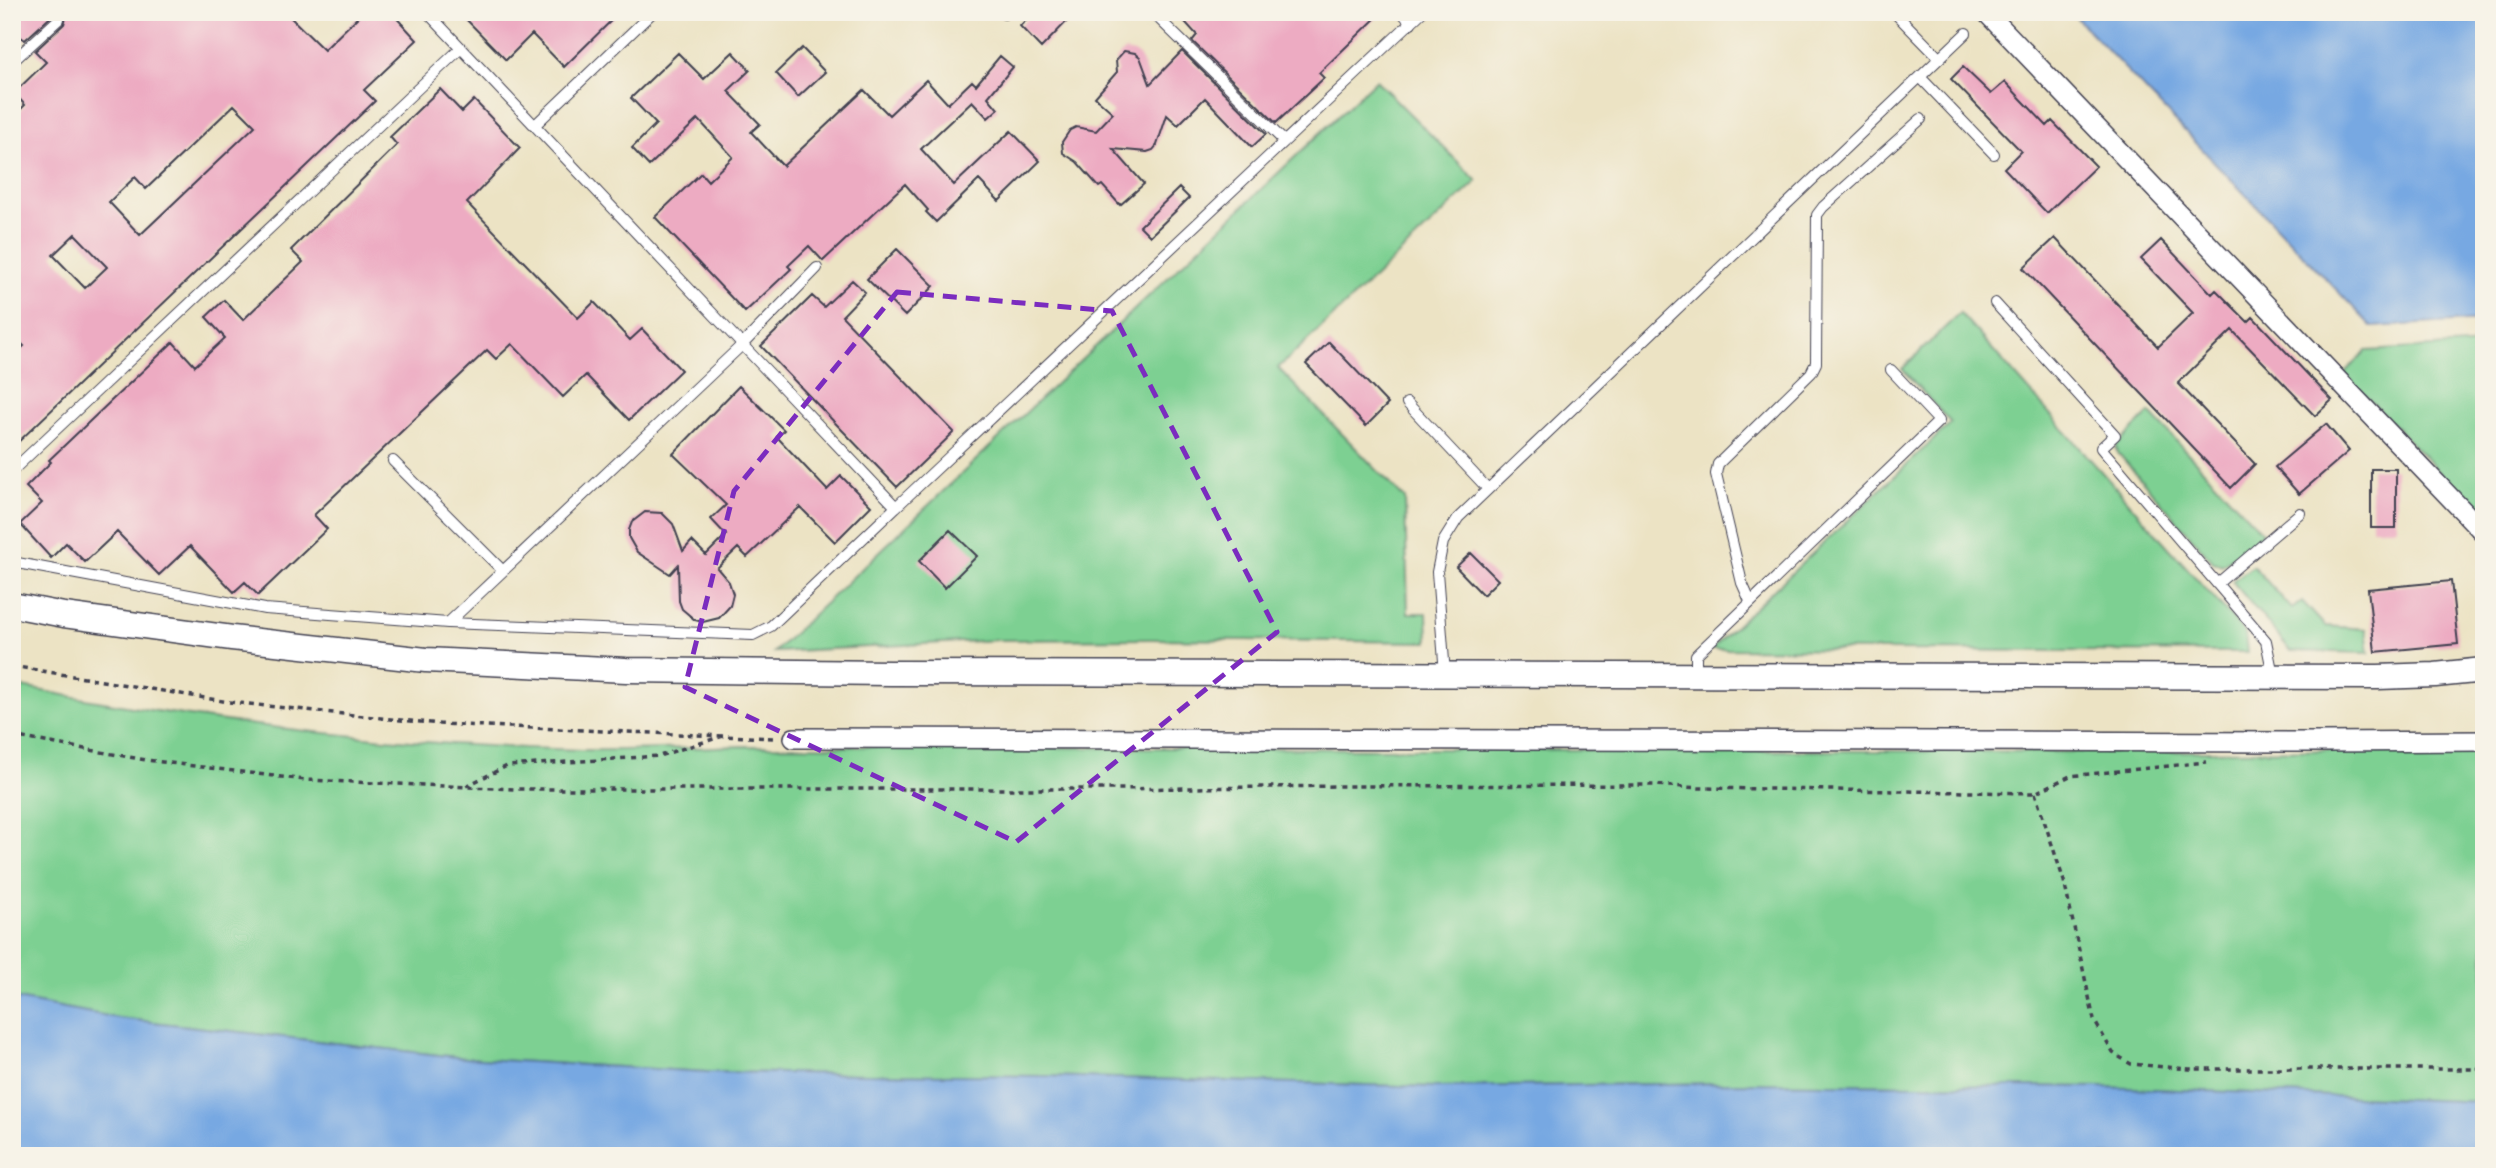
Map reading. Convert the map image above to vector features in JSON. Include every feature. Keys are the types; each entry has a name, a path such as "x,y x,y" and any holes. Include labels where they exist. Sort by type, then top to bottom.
{"street":[{"path":"1986,12 2484,533"},
{"path":"12,605 77,617 232,638 426,660 626,670 1696,675 2435,675 2484,670"},
{"path":"793,738 2484,741"}],"lane":[{"path":"427,12 896,507"},
{"path":"535,125 653,12"},
{"path":"1152,12 1284,141"},
{"path":"1402,12 1411,23"},
{"path":"12,562 265,609 448,623 752,635 771,626 1422,12"},
{"path":"1894,12 1939,58"},
{"path":"12,62 59,19"},
{"path":"1445,674 1437,572 1443,542 1458,518 1966,33"},
{"path":"12,471 461,48"},
{"path":"1920,77 1994,154"},
{"path":"1750,601 1742,583 1716,474 1718,464 1811,373 1816,363 1818,215 1823,207 1922,119"},
{"path":"448,623 742,345 817,268"},
{"path":"1995,303 2115,435 2101,448 2266,641 2273,675"},
{"path":"1696,675 1696,654 1939,421 1891,370"},
{"path":"1408,403 1488,489"},
{"path":"393,461 503,571"},
{"path":"2217,584 2300,513"}],"path":[{"path":"12,666 229,702 439,724 793,738"},
{"path":"12,736 146,760 305,780 464,787 753,790 1654,785 2035,793 2070,776 2209,762"},
{"path":"464,787 507,766 659,755 723,736"},
{"path":"2035,793 2064,881 2094,1020 2113,1053 2131,1064 2189,1069 2484,1069"}],"highlighted area":[{"path":"897,292 1112,311 1277,632 1016,842 685,687 734,491"}],"green space":[{"path":"1376,80 1477,181 1278,368 1405,499 1408,613 1427,613 1428,642 999,640 774,652"},
{"path":"1960,313 2245,633 2247,652 1711,649 1951,423 1902,369"},
{"path":"2484,344 2484,519 2344,373 2366,351"},
{"path":"2150,413 2262,532 2259,540 2222,565 2213,562 2118,453 2116,446"},
{"path":"2253,566 2292,609 2302,601 2325,626 2366,629 2369,653 2291,651 2232,581"},
{"path":"12,685 153,710 295,730 439,743 582,750 741,746 2089,752 2484,749 2484,1102 2099,1087 1739,1083 1436,1087 1044,1076 707,1072 465,1058 118,1018 12,998"}],"water":[{"path":"2071,12 2484,12 2484,320 2372,327"},
{"path":"12,998 118,1018 465,1058 707,1072 1044,1076 1436,1087 1739,1083 2099,1087 2484,1102 2484,1156 12,1156"}],"building":[{"path":"12,12 56,12 25,40 21,37 12,46"},
{"path":"62,12 285,12 324,50 363,12 391,12 417,40 364,90 375,101 12,448 12,357 24,346 12,334 12,118 25,105 14,93 46,62 35,51 64,24 66,18","holes":["234,105 255,126 140,235 109,202 135,177 146,189","75,234 107,267 85,288 53,255"]},
{"path":"459,12 620,12 564,67 532,34 506,60"},
{"path":"1034,12 1076,12 1041,48 1020,26"},
{"path":"1176,12 1382,12 1319,73 1324,78 1276,123 1192,41 1197,35"},
{"path":"802,48 825,72 798,97 776,73"},
{"path":"1124,51 1140,57 1150,84 1182,51 1266,134 1252,147 1205,98 1178,125 1167,115 1153,150 1147,152 1113,149 1144,184 1120,205 1102,185 1099,187 1077,162 1063,153 1062,142 1070,130 1076,127 1096,131 1113,113 1095,97 1117,72 1116,60"},
{"path":"733,52 750,70 728,91 760,124 751,132 783,166 864,90 889,115 926,80 948,104 972,81 976,85 1000,56 1013,67 988,97 998,109 988,118 972,101 921,149 954,185 1011,131 1040,161 999,201 979,180 936,222 905,184 823,261 809,246 788,266 791,269 745,312 655,217 701,173 708,181 733,157 698,119 649,166 632,148 656,124 631,98 678,53 704,79"},
{"path":"1963,67 1991,94 2005,82 2047,126 2052,121 2096,166 2047,213 2004,168 2021,151 1951,79"},
{"path":"440,89 462,112 474,100 520,148 467,203 578,318 594,302 630,340 642,329 681,370 629,420 586,375 563,397 512,344 496,359 487,350 314,515 327,529 258,595 245,582 234,592 190,546 159,575 117,532 85,562 66,543 51,558 20,524 42,503 26,487 51,462 49,460 173,342 195,366 225,338 206,317 224,300 243,320 303,262 291,250 397,145 390,137"},
{"path":"1179,188 1189,198 1150,236 1140,226"},
{"path":"2055,238 2158,347 2193,313 2141,259 2161,240 2212,294 2216,290 2248,322 2253,317 2332,400 2315,416 2232,330 2178,383 2255,464 2231,488 2023,268"},
{"path":"897,249 934,286 905,316 867,279"},
{"path":"852,280 865,292 842,316 954,432 897,487 761,346 812,296 824,307"},
{"path":"1329,342 1388,404 1366,426 1306,364"},
{"path":"739,386 784,430 777,437 827,490 841,476 871,506 835,542 800,507 747,557 738,548 717,568 729,582 733,594 730,606 719,618 703,622 695,620 682,609 679,601 678,565 670,574 637,552 629,538 629,530 632,522 645,512 662,513 673,524 683,551 692,541 706,555 726,535 711,519 726,505 673,454"},
{"path":"2326,424 2349,451 2299,494 2275,467"},
{"path":"2371,469 2396,469 2396,528 2371,528"},
{"path":"950,530 977,556 945,588 919,561"},
{"path":"1471,553 1498,580 1483,595 1456,567"},
{"path":"2451,581 2458,644 2375,652 2368,589"}]}
